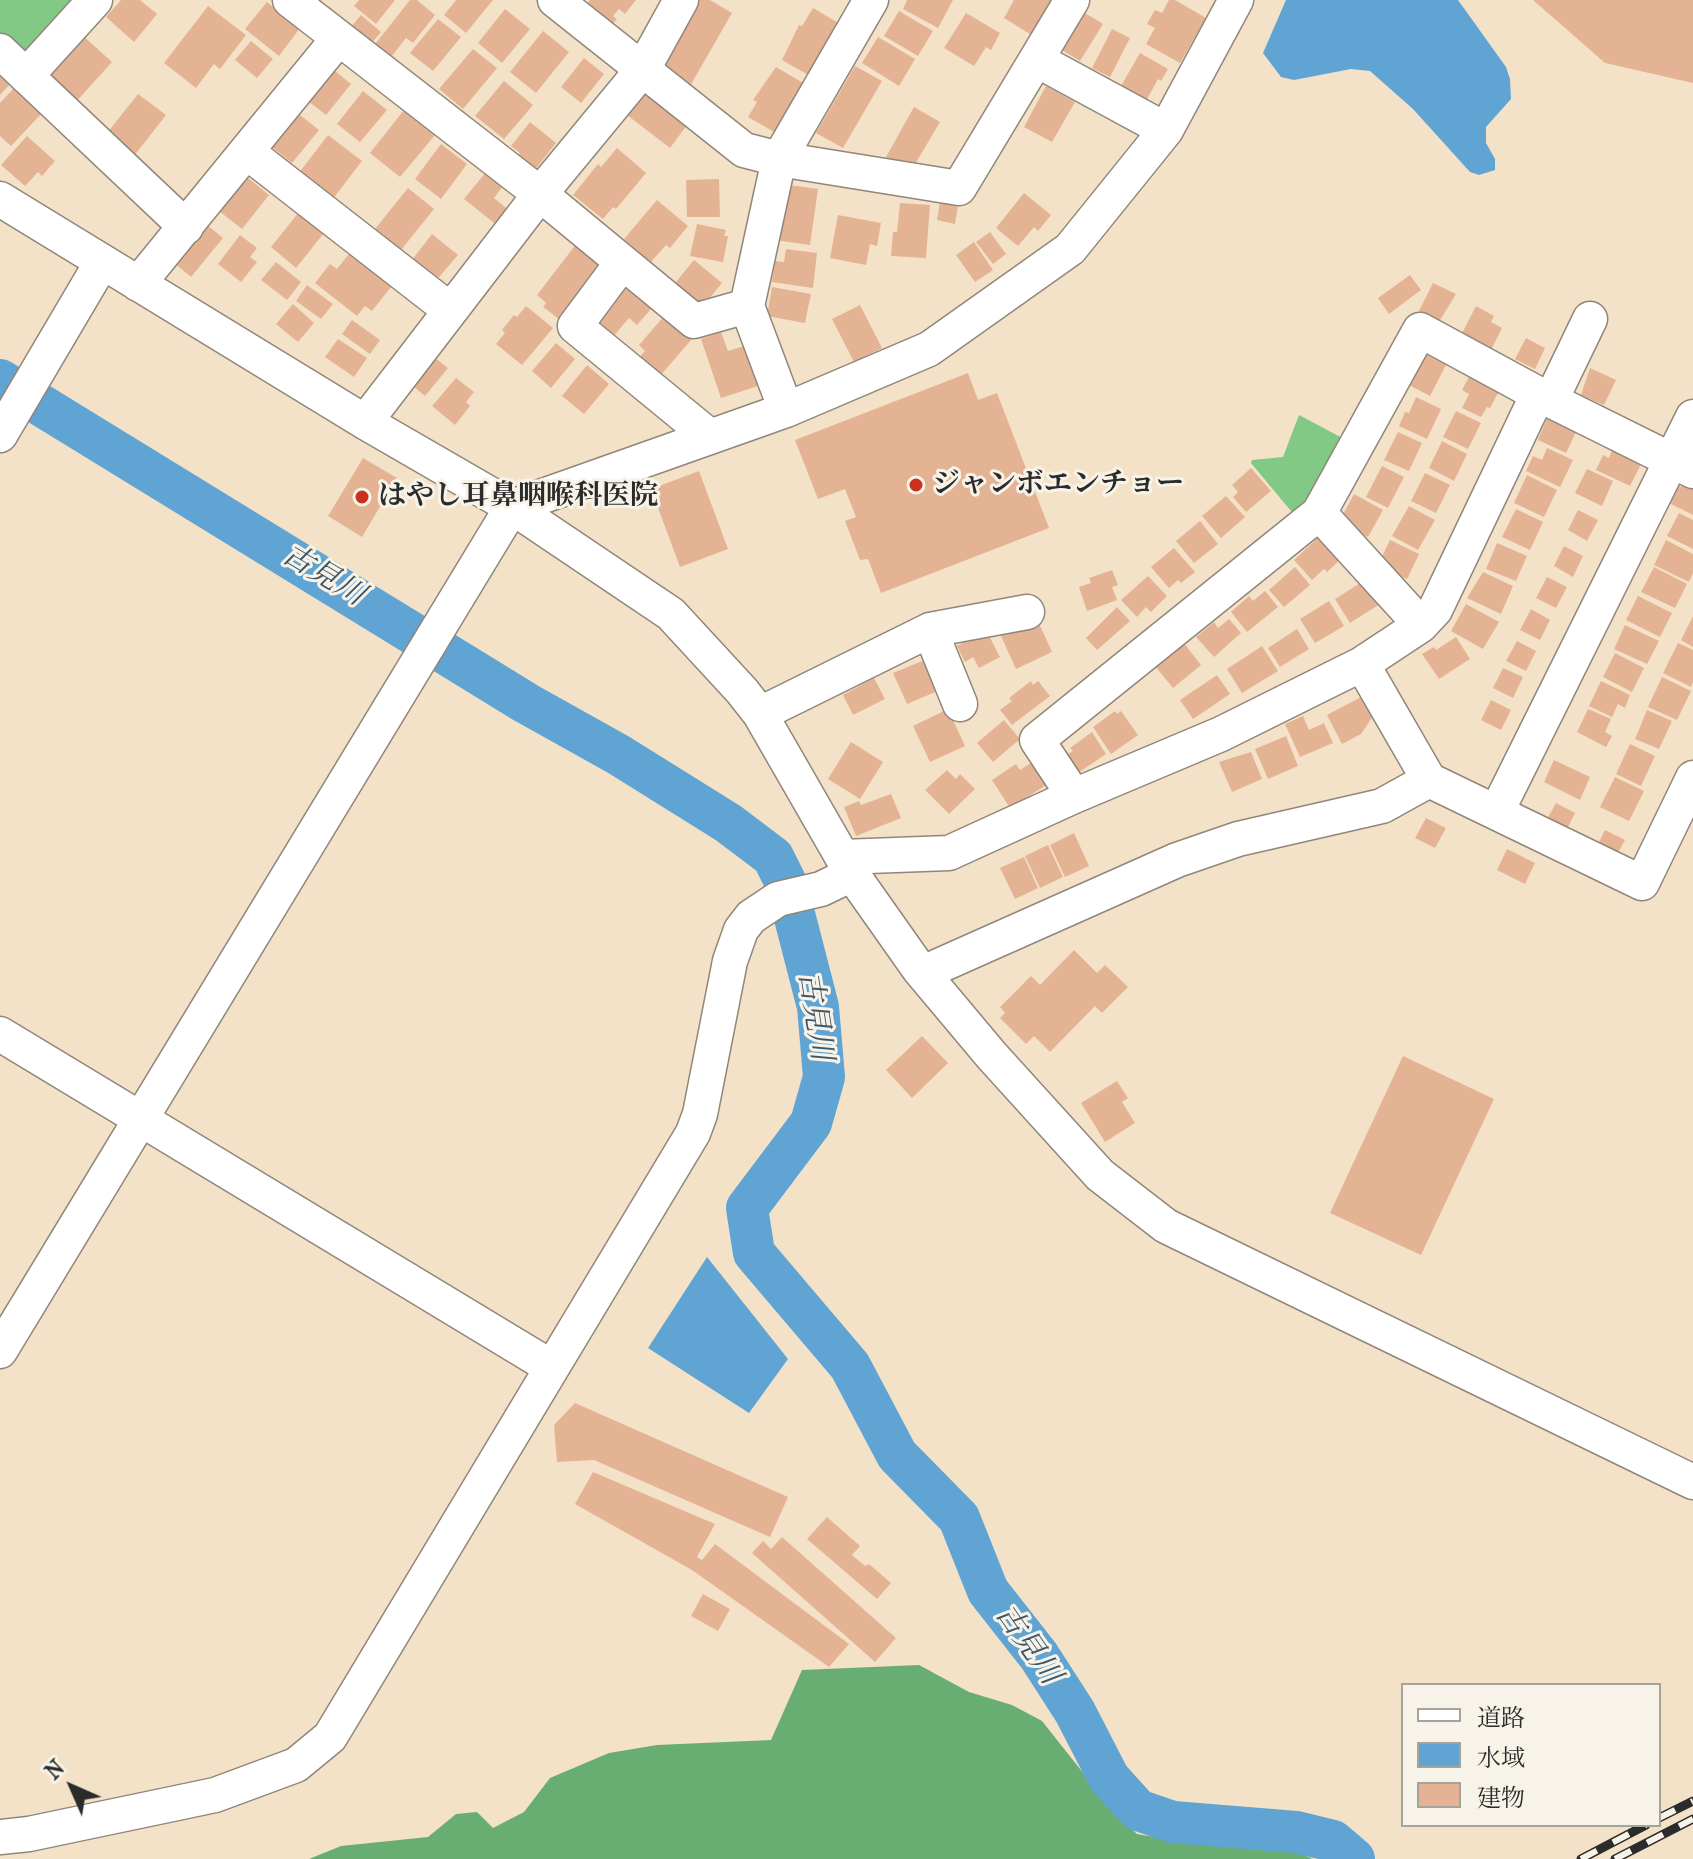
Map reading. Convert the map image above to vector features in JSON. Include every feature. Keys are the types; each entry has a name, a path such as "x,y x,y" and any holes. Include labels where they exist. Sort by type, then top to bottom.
{"street":[{"path":"26,76 95,0"},
{"path":"290,0 540,194 694,321 747,306"},
{"path":"555,0 744,150 779,159 959,188 1072,0"},
{"path":"365,422 540,194 643,69 681,0"},
{"path":"786,410 747,306 779,159 871,0"},
{"path":"0,1351 512,507 786,410 929,349 1070,249 1166,130 1236,0"},
{"path":"138,284 338,39"},
{"path":"0,51 186,227"},
{"path":"1037,60 1166,130"},
{"path":"247,152 450,310"},
{"path":"0,199 365,422 512,507 671,614 760,714 847,866 923,973 992,1056 1100,1175 1166,1226 1693,1482"},
{"path":"0,435 102,262"},
{"path":"622,263 575,326 709,436"},
{"path":"0,1837 29,1834 207,1798 281,1772 309,1756 336,1729 693,1133 700,1114 735,946 741,930 751,917 847,866 949,853 1221,734 1362,664 1421,625 1435,610 1545,397 1590,319"},
{"path":"1074,796 1037,740 1319,513 1420,330 1682,466"},
{"path":"1497,811 1682,466 1693,417"},
{"path":"1319,513 1421,625"},
{"path":"760,714 930,630 1027,612"},
{"path":"930,630 960,704"},
{"path":"1362,664 1429,780 1642,883 1693,778"},
{"path":"923,973 1177,860 1238,839 1382,806 1429,780"},
{"path":"0,1034 551,1367"}],"green space":[{"path":"0,0 76,0 21,60 0,41"},
{"path":"1299,415 1350,442 1296,517 1251,463 1252,460 1283,457"},
{"path":"919,1665 969,1692 1012,1705 1042,1721 1111,1808 1137,1834 1195,1844 1279,1844 1313,1859 309,1859 341,1846 428,1837 456,1814 477,1812 493,1828 524,1812 550,1778 609,1753 657,1745 771,1740 802,1670"}],"water":[{"path":"1286,0 1458,0 1506,67 1510,79 1511,99 1486,127 1486,143 1495,159 1495,170 1479,175 1470,172 1413,109 1370,71 1351,69 1294,80 1281,77 1263,53"},
{"path":"707,1257 788,1359 749,1413 648,1348"}],"building":[{"path":"121,0 140,0 157,14 134,42 106,17"},
{"path":"359,0 395,0 376,24 354,6"},
{"path":"410,0 417,0 435,15 413,43 406,38 388,61 372,48"},
{"path":"456,0 493,0 466,33 444,15"},
{"path":"590,0 636,0 625,14 619,9 613,16 617,19 606,32 580,11"},
{"path":"697,0 710,0 732,13 690,86 658,68"},
{"path":"907,0 953,0 938,28 903,9"},
{"path":"1014,0 1054,0 1033,36 1004,18"},
{"path":"1169,0 1175,0 1206,18 1180,63 1146,44 1155,28 1147,24 1155,10 1162,13"},
{"path":"1533,0 1693,0 1693,83 1605,63"},
{"path":"267,2 273,7 275,3 303,24 279,56 245,29"},
{"path":"208,6 246,35 220,69 214,64 196,88 164,63"},
{"path":"813,8 840,24 810,76 782,60 799,25 802,26"},
{"path":"505,9 530,29 502,63 478,43"},
{"path":"1080,10 1103,24 1080,61 1057,47"},
{"path":"899,11 933,31 918,56 884,36"},
{"path":"966,13 1000,33 991,50 986,47 974,66 944,48"},
{"path":"361,15 381,32 369,46 349,29"},
{"path":"438,19 461,37 433,71 410,53"},
{"path":"1112,29 1130,38 1110,77 1092,68"},
{"path":"543,31 569,52 536,93 510,72"},
{"path":"82,35 112,62 75,103 45,76"},
{"path":"878,37 915,59 899,86 862,63"},
{"path":"251,41 273,59 257,78 235,60"},
{"path":"473,49 497,68 463,109 439,89"},
{"path":"1140,53 1168,69 1161,81 1158,79 1144,105 1118,91"},
{"path":"584,58 604,74 581,103 561,87"},
{"path":"329,66 351,84 326,115 299,94"},
{"path":"855,66 882,81 843,148 816,133"},
{"path":"776,67 805,84 776,133 748,117 757,102 753,100"},
{"path":"0,72 12,82 0,95"},
{"path":"504,81 533,105 504,139 475,116"},
{"path":"1046,86 1075,102 1052,142 1024,127"},
{"path":"15,87 42,113 11,146 0,136 0,103"},
{"path":"363,91 387,110 360,142 337,124"},
{"path":"644,92 687,125 670,148 627,115"},
{"path":"138,94 166,115 134,156 107,133"},
{"path":"290,107 319,130 292,163 264,141"},
{"path":"914,107 940,122 911,171 886,157"},
{"path":"404,110 435,135 400,177 370,153"},
{"path":"530,122 556,143 534,171 517,157 520,153 511,146"},
{"path":"328,135 362,161 332,200 298,174"},
{"path":"27,136 55,161 42,176 38,172 25,186 1,165"},
{"path":"441,144 467,164 441,199 415,179"},
{"path":"617,148 646,173 616,209 613,207 603,219 573,195 598,164 601,167"},
{"path":"486,172 503,186 494,198 511,212 499,227 464,199"},
{"path":"242,173 269,195 242,229 214,207"},
{"path":"719,179 720,217 687,217 686,180"},
{"path":"782,184 818,189 810,245 774,240"},
{"path":"408,188 434,209 401,250 375,229"},
{"path":"1024,193 1051,215 1038,231 1034,227 1018,246 996,228"},
{"path":"657,200 688,226 670,248 666,245 651,262 624,239"},
{"path":"940,202 958,205 955,224 937,220"},
{"path":"900,203 930,205 926,258 891,256"},
{"path":"299,212 324,233 296,268 271,247"},
{"path":"838,215 881,223 877,246 870,244 866,265 830,258"},
{"path":"201,220 223,238 191,277 169,259"},
{"path":"697,224 726,230 724,236 728,236 723,262 690,256"},
{"path":"990,232 1006,254 993,264 976,242"},
{"path":"432,234 458,255 433,284 408,265"},
{"path":"240,235 257,248 250,257 257,262 241,282 218,264"},
{"path":"974,242 993,270 975,282 956,255"},
{"path":"577,243 606,266 563,322 543,307 546,303 537,295"},
{"path":"353,249 395,282 372,311 365,306 357,316 315,283 330,264 337,269"},
{"path":"786,249 817,253 813,288 772,282 775,261 784,262"},
{"path":"694,260 722,283 703,306 675,283"},
{"path":"276,262 301,282 287,300 261,280"},
{"path":"1410,275 1421,290 1389,314 1378,298"},
{"path":"1433,283 1456,294 1437,325 1417,315"},
{"path":"620,284 651,309 637,325 629,318 612,338 590,319"},
{"path":"307,285 333,304 321,319 296,301"},
{"path":"772,287 811,294 805,323 767,316"},
{"path":"293,304 314,323 298,342 276,324"},
{"path":"860,305 882,348 854,362 832,319"},
{"path":"526,306 553,328 522,365 496,344 505,333 502,330"},
{"path":"1476,306 1494,316 1491,322 1502,328 1487,358 1457,343"},
{"path":"665,315 692,339 659,377 638,359 645,351 639,345"},
{"path":"352,320 380,340 370,354 342,334"},
{"path":"721,332 728,351 744,346 758,386 721,398 701,339"},
{"path":"1526,338 1545,348 1535,369 1515,359"},
{"path":"338,339 367,358 354,377 325,357"},
{"path":"556,343 575,359 551,388 532,371"},
{"path":"1421,352 1446,365 1430,396 1405,383"},
{"path":"430,354 448,368 425,396 408,382"},
{"path":"587,365 609,384 584,414 562,396"},
{"path":"1590,368 1616,380 1604,405 1581,395"},
{"path":"1472,371 1502,386 1490,408 1487,407 1481,417 1462,408 1469,394 1462,390"},
{"path":"968,373 978,400 997,393 1049,528 881,593 868,559 860,560 845,521 856,517 845,489 818,499 795,440"},
{"path":"456,378 474,392 466,402 470,406 455,425 432,406"},
{"path":"1416,397 1441,409 1427,439 1399,426"},
{"path":"1456,411 1481,423 1468,449 1443,437"},
{"path":"1549,414 1578,428 1566,453 1538,440"},
{"path":"1398,432 1422,443 1409,471 1384,460"},
{"path":"1442,441 1467,454 1454,481 1429,468"},
{"path":"1547,448 1573,460 1560,487 1526,471 1533,456 1542,460"},
{"path":"1613,448 1642,462 1630,486 1596,470 1603,455 1609,458"},
{"name":"はやし耳鼻咽喉科医院","path":"363,458 397,478 362,537 328,516"},
{"path":"1382,466 1404,477 1388,508 1366,497"},
{"path":"1251,468 1271,491 1246,512 1233,497 1238,492 1232,485"},
{"path":"1587,469 1613,481 1602,506 1575,493"},
{"path":"699,471 728,549 680,567 651,489"},
{"path":"1425,473 1450,485 1436,513 1411,501"},
{"path":"1527,475 1557,490 1544,517 1514,503"},
{"path":"1685,480 1693,484 1693,515 1667,502 1676,485 1681,487"},
{"path":"1354,494 1383,510 1368,537 1339,522"},
{"path":"1226,496 1245,517 1221,538 1202,516"},
{"path":"1409,506 1435,520 1418,550 1392,536"},
{"path":"1516,509 1543,522 1530,550 1502,537"},
{"path":"1578,510 1598,520 1587,541 1568,530"},
{"path":"1679,513 1693,520 1693,549 1667,536"},
{"path":"1200,521 1218,544 1194,563 1176,541"},
{"path":"1321,535 1342,558 1327,572 1324,569 1312,580 1294,560"},
{"path":"1390,540 1419,554 1407,579 1378,565"},
{"path":"1666,540 1693,554 1693,573 1689,582 1654,565"},
{"path":"1497,543 1527,556 1516,581 1486,569"},
{"path":"1564,546 1583,556 1573,577 1554,566"},
{"path":"1174,548 1195,572 1169,588 1151,567"},
{"path":"1295,567 1310,585 1284,607 1269,590"},
{"path":"1654,567 1687,584 1675,608 1641,592"},
{"path":"1112,570 1118,585 1112,587 1117,600 1087,611 1079,587 1091,583 1089,578"},
{"path":"1483,572 1513,586 1501,614 1467,598"},
{"path":"1148,576 1167,596 1151,612 1146,607 1137,617 1121,600"},
{"path":"1547,577 1567,587 1556,608 1536,598"},
{"path":"1365,580 1380,604 1350,623 1335,599"},
{"path":"1265,591 1278,607 1247,632 1231,612 1249,596 1253,601"},
{"path":"1638,596 1672,613 1660,637 1626,620"},
{"path":"1329,601 1344,626 1315,643 1300,619"},
{"path":"1466,604 1499,622 1483,649 1451,631"},
{"path":"1117,607 1130,621 1097,650 1086,638"},
{"path":"1531,609 1550,620 1540,640 1520,630"},
{"path":"1693,616 1693,647 1681,640"},
{"path":"1037,619 1052,652 1016,669 1001,636"},
{"path":"1229,619 1241,633 1214,657 1196,637 1214,622 1218,628"},
{"path":"1625,625 1659,641 1647,664 1614,649"},
{"path":"1297,629 1309,649 1280,667 1268,648"},
{"path":"986,630 1000,657 979,668 973,657 965,662 957,646"},
{"path":"1456,637 1470,659 1439,679 1422,654 1434,647 1436,650"},
{"path":"1517,641 1536,651 1526,671 1506,661"},
{"path":"1183,642 1201,665 1173,688 1155,666"},
{"path":"1678,643 1693,650 1691,687 1663,673"},
{"path":"1262,646 1278,671 1242,693 1227,669"},
{"path":"1615,653 1644,668 1632,692 1603,677"},
{"path":"927,659 940,690 907,704 893,673"},
{"path":"1503,668 1523,677 1513,698 1493,688"},
{"path":"1217,675 1230,694 1193,719 1180,700"},
{"path":"1662,677 1691,691 1677,720 1648,707"},
{"path":"874,678 885,699 853,715 843,695"},
{"path":"1031,681 1033,685 1038,681 1050,696 1012,725 1000,710 1012,701 1009,698"},
{"path":"1601,681 1630,695 1625,708 1618,704 1612,717 1589,706"},
{"path":"1363,696 1373,716 1361,734 1342,744 1327,715"},
{"path":"1491,700 1511,710 1501,730 1481,720"},
{"path":"948,709 965,746 930,762 913,726"},
{"path":"1588,709 1611,719 1605,732 1612,736 1606,747 1577,732"},
{"path":"1647,710 1672,721 1659,749 1635,739"},
{"path":"1115,711 1117,714 1121,711 1138,735 1111,754 1093,727"},
{"path":"1303,716 1309,730 1324,723 1333,743 1300,757 1285,724"},
{"path":"1004,720 1020,739 993,762 977,743"},
{"path":"1092,732 1106,754 1078,773 1066,755 1073,751 1070,748"},
{"path":"1286,736 1298,766 1268,779 1255,749"},
{"path":"851,742 883,762 860,799 828,779"},
{"path":"1630,744 1655,756 1641,786 1616,774"},
{"path":"1251,752 1262,779 1232,792 1219,762"},
{"path":"1554,760 1590,777 1580,800 1544,782"},
{"path":"1034,761 1048,784 1010,808 992,780 1016,764 1020,770"},
{"path":"947,770 956,779 960,774 975,789 949,814 925,790"},
{"path":"1615,777 1644,791 1629,821 1600,807"},
{"path":"891,794 901,818 856,836 844,807 859,801 861,805"},
{"path":"1556,803 1575,813 1565,833 1545,823"},
{"path":"1426,818 1446,828 1435,848 1415,838"},
{"path":"1605,830 1625,840 1614,860 1595,850"},
{"path":"1074,833 1089,866 1065,877 1050,845"},
{"path":"1048,845 1063,877 1040,888 1025,856"},
{"path":"1507,849 1535,863 1525,884 1497,870"},
{"path":"1024,857 1038,888 1015,899 1000,868"},
{"path":"1074,950 1097,973 1105,965 1128,987 1102,1013 1095,1006 1050,1052 1034,1036 1026,1044 1000,1018 1005,1013 1000,1007 1031,976 1040,985"},
{"path":"922,1036 948,1063 912,1098 886,1070"},
{"path":"1403,1056 1494,1099 1421,1255 1330,1213"},
{"path":"1117,1081 1128,1098 1122,1102 1135,1123 1105,1142 1081,1103"},
{"path":"575,1403 788,1497 770,1537 594,1460 557,1462 554,1425"},
{"path":"593,1472 715,1524 697,1557 702,1560 715,1544 849,1644 829,1667 692,1570 575,1504"},
{"path":"827,1517 860,1546 852,1555 865,1566 869,1564 891,1583 877,1599 807,1539"},
{"path":"782,1537 896,1638 875,1662 752,1553 763,1541 771,1549"},
{"path":"703,1594 730,1609 718,1631 691,1616"}],"waterway":[{"name":"古見川","path":"0,380 526,703 619,755 728,823 773,857 786,883 818,1007 824,1077 811,1123 747,1208 754,1253 850,1366 897,1455 959,1518 988,1591 1039,1656 1075,1712 1109,1778 1138,1810 1173,1822 1296,1832 1333,1841 1354,1859"}],"railway":[{"path":"1661,1817 1693,1801"},
{"path":"1615,1859 1693,1819"},
{"path":"1581,1859 1642,1827"}],"place":[{"name":"ジャンボエンチョー","path":"916,485"},
{"name":"はやし耳鼻咽喉科医院","path":"362,497"}]}
